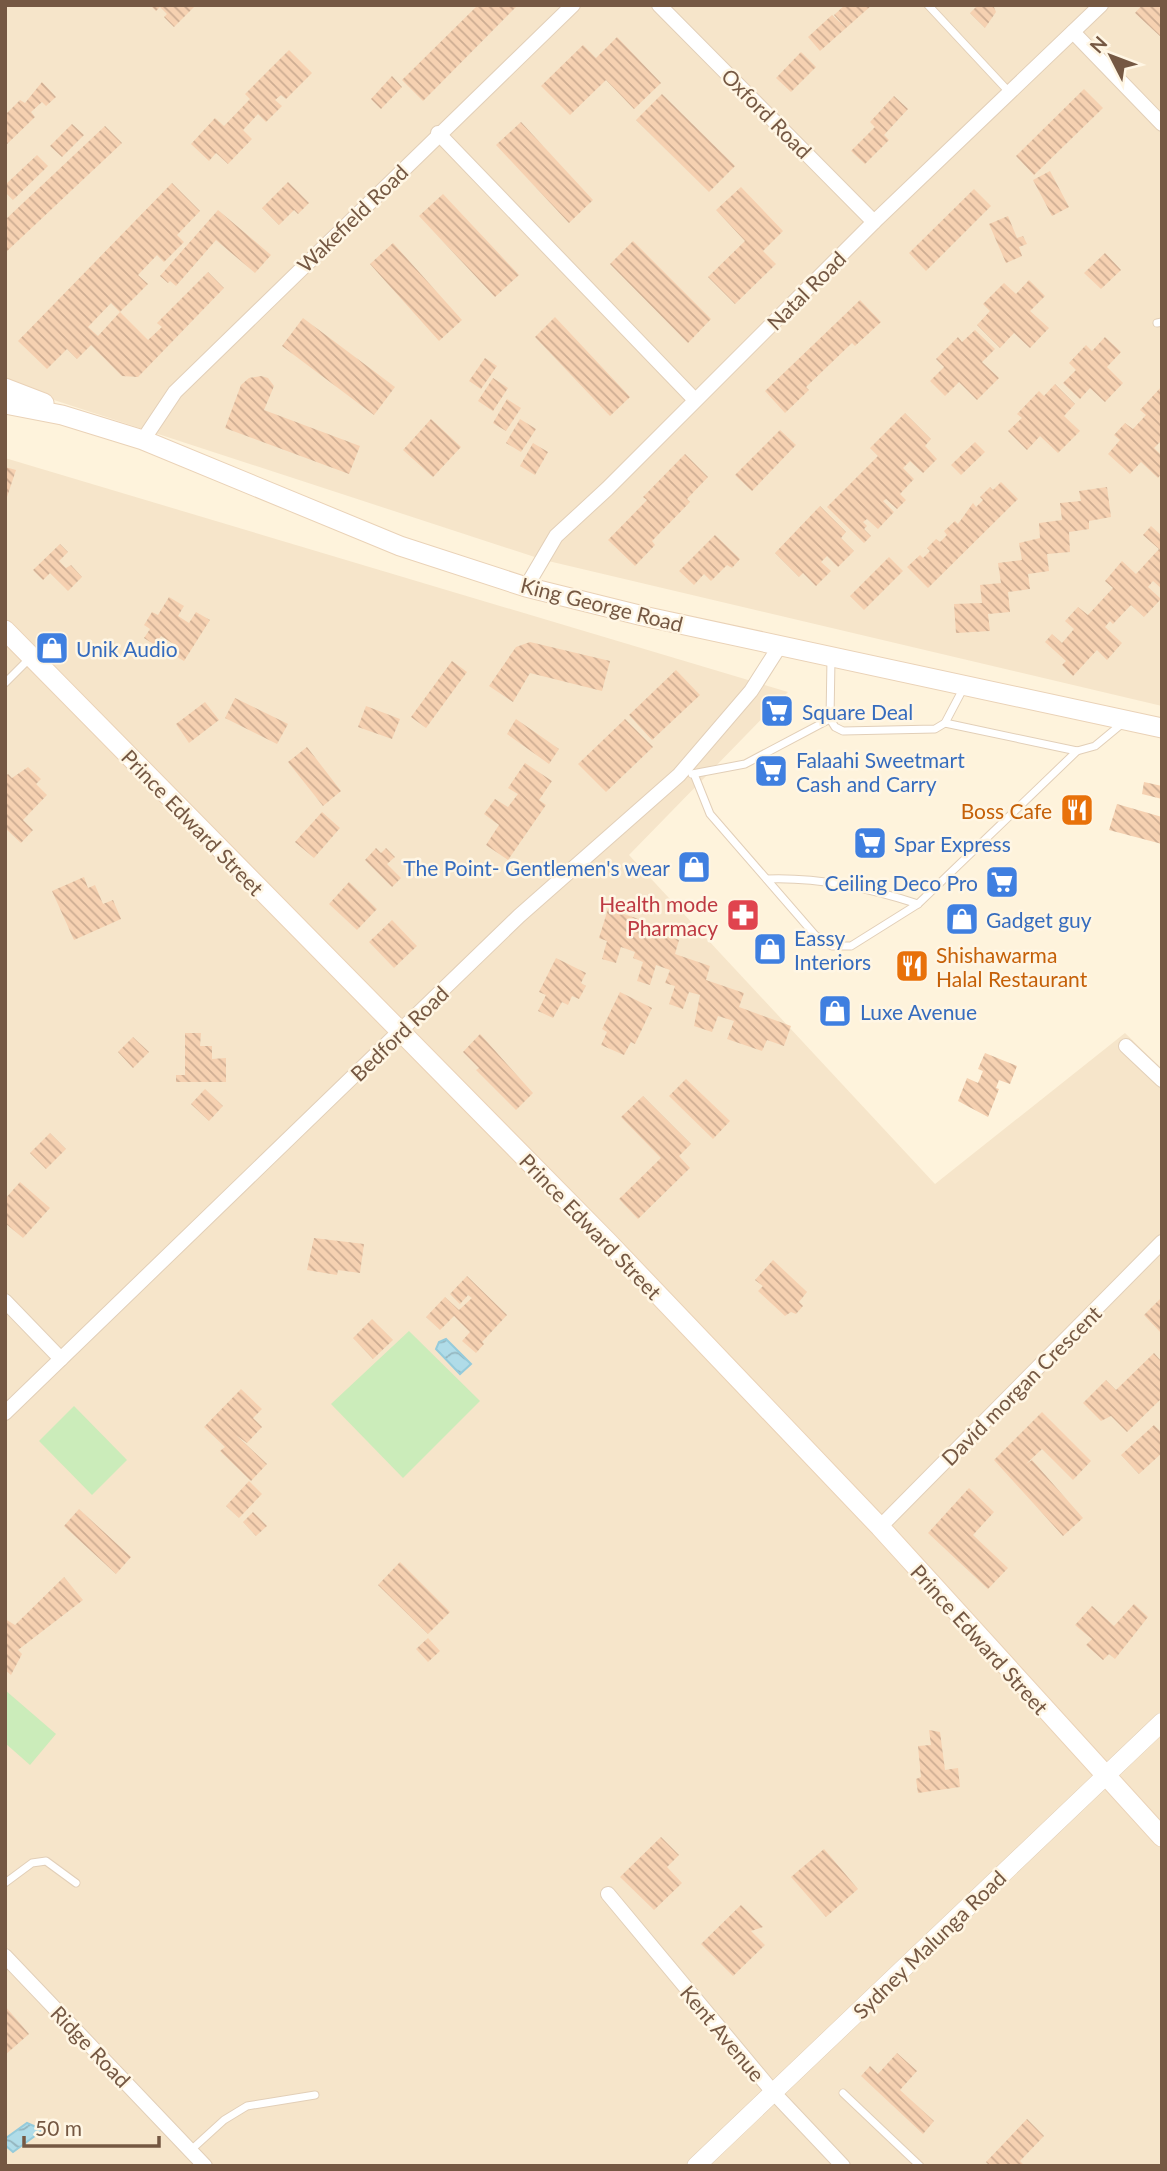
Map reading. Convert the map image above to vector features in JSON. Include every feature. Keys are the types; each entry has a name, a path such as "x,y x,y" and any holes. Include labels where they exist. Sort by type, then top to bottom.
{"main road":[{"name":"King George Road","path":"5,388 39,400 62,415"},
{"name":"King George Road","path":"5,404 62,415 142,440 400,546 526,587 1162,728"},
{"name":"Prince Edward Street","path":"5,629 399,1033 598,1232 880,1527 1162,1837"}],"street":[{"name":"Wakefield Road","path":"142,440 175,392 573,5"},
{"name":"Oxford Road","path":"659,5 874,222"},
{"name":"Natal Road","path":"526,587 556,536 874,222 1101,5"},
{"path":"1073,32 1162,124"},
{"path":"438,134 695,400"},
{"name":"Bedford Road","path":"5,1413 519,916 687,775 751,691 781,644"},
{"path":"1126,1046 1162,1080"},
{"name":"David morgan Crescent","path":"880,1527 1162,1242"},
{"path":"5,1301 61,1359"},
{"name":"Sydney Malunga Road","path":"696,2166 1162,1722"},
{"name":"Kent Avenue","path":"608,1894 773,2092 843,2166"},
{"name":"Ridge Road","path":"5,1956 198,2161"}],"lane":[{"path":"928,5 1010,93"},
{"path":"831,655 830,719 835,727 843,732 935,729 945,723 965,684"},
{"path":"5,683 32,656"},
{"path":"830,719 745,764 687,775 710,814 815,935 832,946 851,946 918,904 1077,751"},
{"path":"945,723 1077,751 1095,746 1127,720"},
{"path":"767,879 801,877 885,893 918,904"},
{"path":"5,1883 32,1863 46,1861 76,1883"},
{"path":"843,2093 920,2166"},
{"path":"198,2161 224,2120 247,2106 315,2095"}],"shaded area":[{"path":"5,5 1162,5 1162,706 544,560 5,384"},
{"path":"5,458 788,692 629,855 935,1184 1125,1033 1162,1069 1162,2166 5,2166"}],"green space":[{"path":"409,1331 480,1401 403,1478 331,1404"},
{"path":"74,1406 127,1460 92,1495 39,1441"},
{"path":"5,1690 56,1734 30,1765 5,1743"}],"water":[{"path":"446,1339 471,1364 460,1374 436,1349 439,1342"},
{"path":"27,2123 43,2130 13,2152 5,2145 6,2138"}],"building":[{"path":"150,5 194,7 174,27 164,17 167,14 160,7 156,11"},
{"path":"478,5 518,5 423,101 402,80"},
{"path":"845,5 872,5 846,28 834,15"},
{"path":"978,5 993,5 996,12 985,28 970,13"},
{"path":"1142,5 1162,5 1162,38 1135,13"},
{"path":"832,15 846,28 820,51 808,37"},
{"path":"617,37 661,83 634,109 606,80 570,115 541,86 583,45 596,58"},
{"path":"289,50 312,73 286,99 281,95 275,100 282,106 266,122 258,114 243,130 252,139 228,164 216,153 209,161 191,144 215,118 224,126 250,99 245,94"},
{"path":"801,52 816,67 791,92 776,78"},
{"path":"392,76 402,87 381,109 371,99"},
{"path":"42,82 56,97 46,106 42,102 31,112 35,117 5,146 5,115 20,100 25,103"},
{"path":"1084,89 1103,108 1034,175 1016,156"},
{"path":"662,94 735,166 709,192 636,120"},
{"path":"894,96 908,109 884,135 889,140 865,164 851,151 875,127 870,122"},
{"path":"521,122 593,200 569,223 496,145"},
{"path":"72,124 84,135 62,157 50,146"},
{"path":"105,126 122,143 5,253 5,220"},
{"path":"37,155 48,166 13,200 5,192 5,185"},
{"path":"1050,171 1069,207 1052,216 1033,180"},
{"path":"288,182 309,203 298,214 294,210 279,225 262,208"},
{"path":"172,183 200,211 177,235 184,242 164,262 157,255 138,275 148,284 120,312 148,340 162,327 157,323 208,272 224,288 138,377 122,376 91,345 77,359 67,349 47,369 18,341","holes":["111,303 120,312 98,336 88,327"]},
{"path":"741,187 783,231 763,251 776,264 735,304 708,277 745,241 716,210"},
{"path":"974,189 991,206 926,271 909,253"},
{"path":"443,194 519,275 495,297 419,216"},
{"path":"218,210 271,255 255,273 216,240 176,286 170,281 168,283 160,276"},
{"path":"1008,216 1017,238 1023,236 1027,244 1019,247 1022,256 1006,263 989,224"},
{"path":"633,241 711,319 688,343 610,264"},
{"path":"393,243 462,320 439,341 370,264"},
{"path":"1105,253 1121,270 1101,289 1084,273"},
{"path":"1029,280 1045,296 1030,311 1049,328 1030,348 1014,333 1000,348 977,325 990,311 983,304 1004,283 1016,294"},
{"path":"860,300 881,322 855,346 852,343 806,387 809,390 785,413 765,391"},
{"path":"555,317 630,397 610,416 535,337"},
{"path":"303,318 395,387 374,415 282,346"},
{"path":"975,330 995,349 982,362 999,378 977,400 959,382 945,396 930,381 944,367 936,359 958,337 962,342"},
{"path":"1105,337 1121,352 1107,367 1123,383 1105,402 1090,388 1080,399 1063,383 1076,370 1069,363 1086,345 1092,351"},
{"path":"485,358 497,366 481,389 469,381"},
{"path":"249,378 268,378 274,386 264,410 360,446 349,474 225,428 241,385"},
{"path":"493,378 508,388 493,411 478,401"},
{"path":"1055,384 1075,404 1064,416 1080,431 1058,453 1040,436 1027,450 1008,431 1022,418 1017,414 1039,391 1044,396"},
{"path":"1162,386 1162,440 1154,448 1162,456 1162,473 1158,478 1141,462 1130,474 1108,454 1120,440 1114,435 1125,423 1133,429 1146,415 1140,410"},
{"path":"507,399 521,408 506,431 493,423"},
{"path":"905,413 931,439 925,446 937,459 923,473 910,461 903,468 914,479 900,494 906,500 897,509 886,499 883,501 894,512 878,529 867,519 863,522 867,526 864,529 871,536 864,543 827,507 878,456 870,448"},
{"path":"431,419 461,447 433,477 403,450"},
{"path":"520,419 536,429 521,452 506,443"},
{"path":"780,430 796,445 752,491 735,475"},
{"path":"975,442 985,452 961,475 951,465"},
{"path":"533,443 548,452 535,475 520,466"},
{"path":"685,454 708,477 687,499 690,502 652,541 655,545 635,566 608,540 647,500 643,497"},
{"path":"5,467 16,470 6,500 5,500"},
{"path":"1001,482 1018,499 928,588 907,567 920,555 923,558 930,551 927,548 936,539 940,542 947,535 944,531 955,521 958,524 973,503 976,507 983,500 980,497 990,487 993,490"},
{"path":"1107,487 1111,517 1089,521 1089,529 1069,532 1070,552 1047,554 1049,571 1028,574 1030,589 1008,592 1010,612 988,614 990,631 956,633 954,604 982,603 980,585 1001,583 998,563 1022,560 1019,543 1040,538 1039,523 1062,520 1060,503 1081,501 1079,491"},
{"path":"820,506 846,532 841,538 854,551 838,567 827,556 821,562 831,571 816,586 803,573 799,577 775,553"},
{"path":"1151,526 1162,536 1162,589 1153,581 1148,587 1161,599 1144,617 1131,605 1113,624 1110,621 1105,627 1122,643 1107,660 1097,650 1073,676 1062,665 1066,661 1045,642 1052,634 1062,643 1074,629 1065,621 1078,607 1088,615 1113,588 1105,581 1122,561 1136,574 1159,549 1143,535"},
{"path":"715,535 740,559 732,568 727,565 711,581 704,574 694,585 679,571"},
{"path":"60,544 68,552 59,561 66,568 71,565 82,577 68,591 50,573 43,580 33,570"},
{"path":"889,557 903,571 864,610 850,596"},
{"path":"169,597 184,606 178,616 189,623 196,612 210,620 184,661 172,654 177,646 161,636 155,645 144,638 150,629 144,625 152,612 158,615"},
{"path":"530,642 610,661 602,691 530,673 513,702 489,686 516,647"},
{"path":"452,661 467,672 426,728 411,717"},
{"path":"676,670 700,695 652,740 629,715"},
{"path":"235,698 288,724 277,744 225,718"},
{"path":"205,702 219,720 189,743 176,724"},
{"path":"366,706 400,719 392,739 358,727"},
{"path":"516,719 559,749 549,764 507,734"},
{"path":"625,719 653,747 606,792 578,764"},
{"path":"307,747 341,791 323,806 288,762"},
{"path":"525,763 552,781 539,800 546,805 508,860 486,845 499,825 484,814 495,799 508,807 518,794 508,788"},
{"path":"28,767 41,779 36,784 47,795 23,820 33,830 21,843 5,828 5,777 8,774 12,778"},
{"path":"1144,782 1162,786 1162,799 1142,794"},
{"path":"1117,804 1162,817 1162,844 1109,830"},
{"path":"322,812 340,828 314,858 295,842"},
{"path":"376,848 381,853 386,848 395,857 387,864 401,878 392,887 365,860"},
{"path":"84,877 88,888 95,885 103,904 113,900 121,919 74,940 52,891"},
{"path":"349,882 377,909 357,930 329,904"},
{"path":"608,909 645,921 642,928 679,940 675,954 710,966 706,980 744,993 739,1007 791,1026 784,1046 767,1040 762,1051 727,1039 734,1021 718,1016 712,1032 694,1026 700,995 689,992 683,1009 669,1004 675,986 665,983 670,970 656,965 650,985 637,981 643,962 633,958 635,952 621,947 616,963 602,959 607,941 599,938"},
{"path":"392,920 417,946 394,968 369,942"},
{"path":"556,958 586,973 581,983 586,986 579,999 572,996 568,1005 562,1002 553,1018 538,1011 546,995 539,992"},
{"path":"620,992 652,1008 635,1044 631,1042 624,1055 601,1045 607,1032 602,1029"},
{"path":"185,1033 201,1033 200,1046 212,1046 212,1059 226,1058 226,1082 176,1082 176,1075 185,1075"},
{"path":"480,1034 533,1093 516,1110 476,1070 479,1068 463,1052"},
{"path":"133,1037 149,1052 133,1068 118,1052"},
{"path":"985,1053 1017,1066 1010,1084 999,1080 996,1088 999,1089 988,1117 958,1101 967,1078 978,1083 983,1071 978,1069"},
{"path":"686,1079 730,1121 713,1139 669,1096"},
{"path":"205,1089 223,1106 209,1121 191,1104"},
{"path":"643,1096 691,1144 679,1156 690,1168 638,1219 619,1199 661,1158 621,1117"},
{"path":"50,1133 66,1149 46,1169 30,1153"},
{"path":"20,1182 50,1208 23,1238 5,1223 5,1199"},
{"path":"314,1238 364,1244 360,1273 338,1270 337,1275 307,1270"},
{"path":"773,1260 807,1292 799,1302 803,1306 796,1314 791,1312 785,1316 758,1291 763,1286 755,1280"},
{"path":"467,1276 507,1315 482,1342 484,1344 476,1353 462,1341 470,1332 454,1316 440,1330 426,1317 445,1297 459,1310 472,1298 468,1295 460,1304 450,1294"},
{"path":"1162,1297 1162,1334 1144,1315"},
{"path":"372,1319 393,1340 373,1359 353,1338"},
{"path":"1154,1353 1162,1362 1162,1398 1127,1432 1111,1416 1101,1421 1083,1403 1106,1380 1116,1390"},
{"path":"241,1389 262,1409 253,1418 262,1427 247,1443 236,1435 267,1464 251,1481 220,1451 225,1447 204,1427"},
{"path":"1042,1412 1091,1461 1073,1480 1042,1449 1026,1464 1032,1460 1083,1518 1063,1536 994,1460"},
{"path":"1154,1425 1162,1433 1162,1453 1139,1474 1121,1455"},
{"path":"249,1481 262,1494 239,1518 226,1506"},
{"path":"969,1488 994,1512 973,1535 1008,1568 988,1589 928,1533"},
{"path":"79,1509 131,1557 116,1574 64,1526"},
{"path":"253,1512 267,1526 256,1536 243,1522"},
{"path":"400,1562 450,1612 428,1634 378,1585"},
{"path":"64,1577 83,1600 18,1650 22,1654 11,1675 5,1670 5,1619 15,1625"},
{"path":"1134,1604 1148,1617 1115,1659 1109,1654 1103,1660 1086,1645 1092,1639 1075,1625 1092,1606 1114,1626"},
{"path":"428,1638 440,1651 428,1662 416,1649"},
{"path":"929,1730 940,1732 945,1770 958,1768 960,1787 918,1793 916,1779 921,1777 918,1746 931,1745"},
{"path":"661,1837 679,1855 667,1867 682,1883 654,1910 620,1877"},
{"path":"824,1849 858,1889 826,1917 791,1877"},
{"path":"741,1905 763,1927 751,1931 765,1945 733,1976 701,1944"},
{"path":"5,2006 29,2034 5,2055"},
{"path":"897,2053 917,2071 900,2090 934,2121 923,2134 861,2076 870,2066 878,2074"},
{"path":"1027,2119 1044,2136 1020,2161 1025,2166 990,2166 986,2162"}],"place":[{"name":"Unik Audio","path":"52,648"},
{"name":"Square Deal","path":"777,711"},
{"name":"Falaahi Sweetmart Cash and Carry","path":"771,771"},
{"name":"Boss Cafe","path":"1077,810"},
{"name":"Spar Express","path":"870,843"},
{"name":"The Point- Gentlemen's wear","path":"694,867"},
{"name":"Ceiling Deco Pro","path":"1002,882"},
{"name":"Health mode Pharmacy","path":"743,915"},
{"name":"Gadget guy","path":"962,919"},
{"name":"Eassy Interiors","path":"770,949"},
{"name":"Shishawarma Halal Restaurant","path":"912,966"},
{"name":"Luxe Avenue","path":"835,1011"}]}
